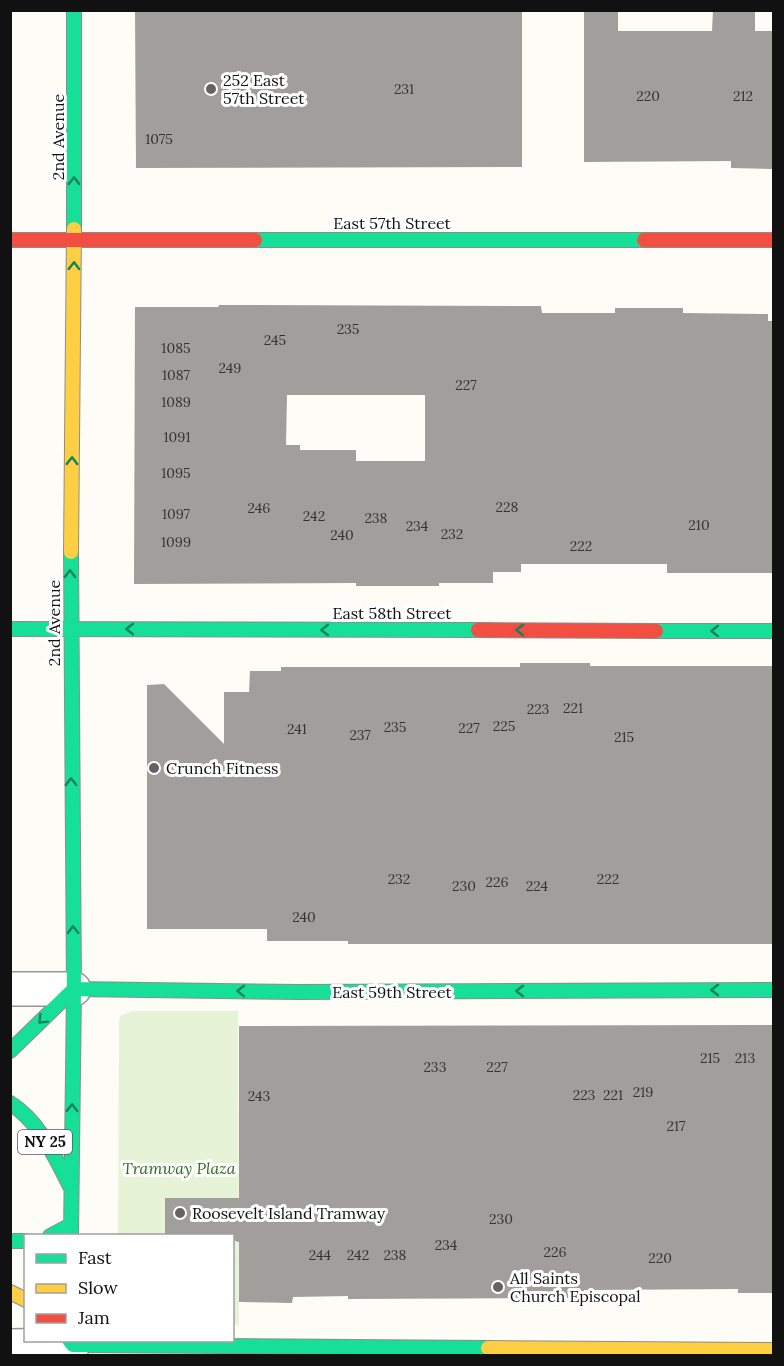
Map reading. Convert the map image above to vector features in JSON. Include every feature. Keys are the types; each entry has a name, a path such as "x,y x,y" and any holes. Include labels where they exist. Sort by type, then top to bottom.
{"main road":[{"name":"2nd Avenue","path":"71,1230 74,989 70,630 74,10"},
{"name":"East 57th Street","path":"10,240 774,240"},
{"name":"East 58th Street","path":"10,629 774,631"},
{"name":"East 59th Street","path":"74,989 299,992 774,990"},
{"path":"10,1052 74,989"},
{"name":"NY 25","path":"10,1103 26,1114 36,1127 71,1188"},
{"path":"10,1292 24,1299"},
{"path":"72,1345 774,1350"}],"street":[{"name":"East 59th Street","path":"10,989 74,989"},
{"path":"10,1346 72,1345"}],"green space":[{"name":"Tramway Plaza","path":"133,1011 238,1011 239,1325 234,1325 234,1234 118,1234 119,1020 121,1015"}],"building":[{"path":"135,10 522,10 522,167 136,168"},
{"path":"584,10 618,10 618,31 712,31 713,10 755,10 755,31 774,31 772,169 731,168 731,161 584,162"},
{"path":"219,305 541,306 542,313 615,313 615,308 683,308 683,313 768,314 768,321 774,321 774,573 667,573 667,564 521,564 521,572 493,572 493,583 439,583 439,586 356,586 356,583 134,584 135,307 218,307","holes":["287,395 425,395 425,461 356,461 356,450 300,450 300,445 286,445"]},
{"path":"520,663 590,663 590,666 774,666 774,944 348,944 348,941 267,941 267,929 147,929 147,685 164,684 224,744 224,692 249,692 250,671 281,671 281,667 520,667"},
{"path":"774,1025 774,1293 738,1293 738,1289 584,1290 584,1293 568,1294 568,1298 348,1299 348,1296 293,1297 292,1303 239,1302 239,1242 234,1241 234,1234 165,1234 165,1198 239,1198 239,1026"}],"traffic: fast":[{"path":"74,10 74,229"},
{"path":"255,240 644,240"},
{"path":"71,552 74,989 71,1234"},
{"path":"10,629 478,630"},
{"path":"656,631 774,631"},
{"path":"74,989 299,992 774,990"},
{"path":"10,1051 74,989"},
{"path":"10,1103 21,1111 38,1130 71,1188"},
{"path":"54,1234 71,1225"},
{"path":"10,1241 24,1241"},
{"path":"73,1345 488,1348"}],"traffic: slow":[{"path":"71,552 74,229"},
{"path":"10,1292 24,1299"},
{"path":"488,1348 774,1350"}],"traffic: jam":[{"path":"10,240 255,240"},
{"path":"644,240 774,240"},
{"path":"478,630 656,631"}],"place":[{"name":"252 East 57th Street","path":"211,89"},
{"name":"Crunch Fitness","path":"154,768"},
{"name":"Roosevelt Island Tramway","path":"180,1213"},
{"name":"All Saints Church Episcopal","path":"498,1287"}]}
